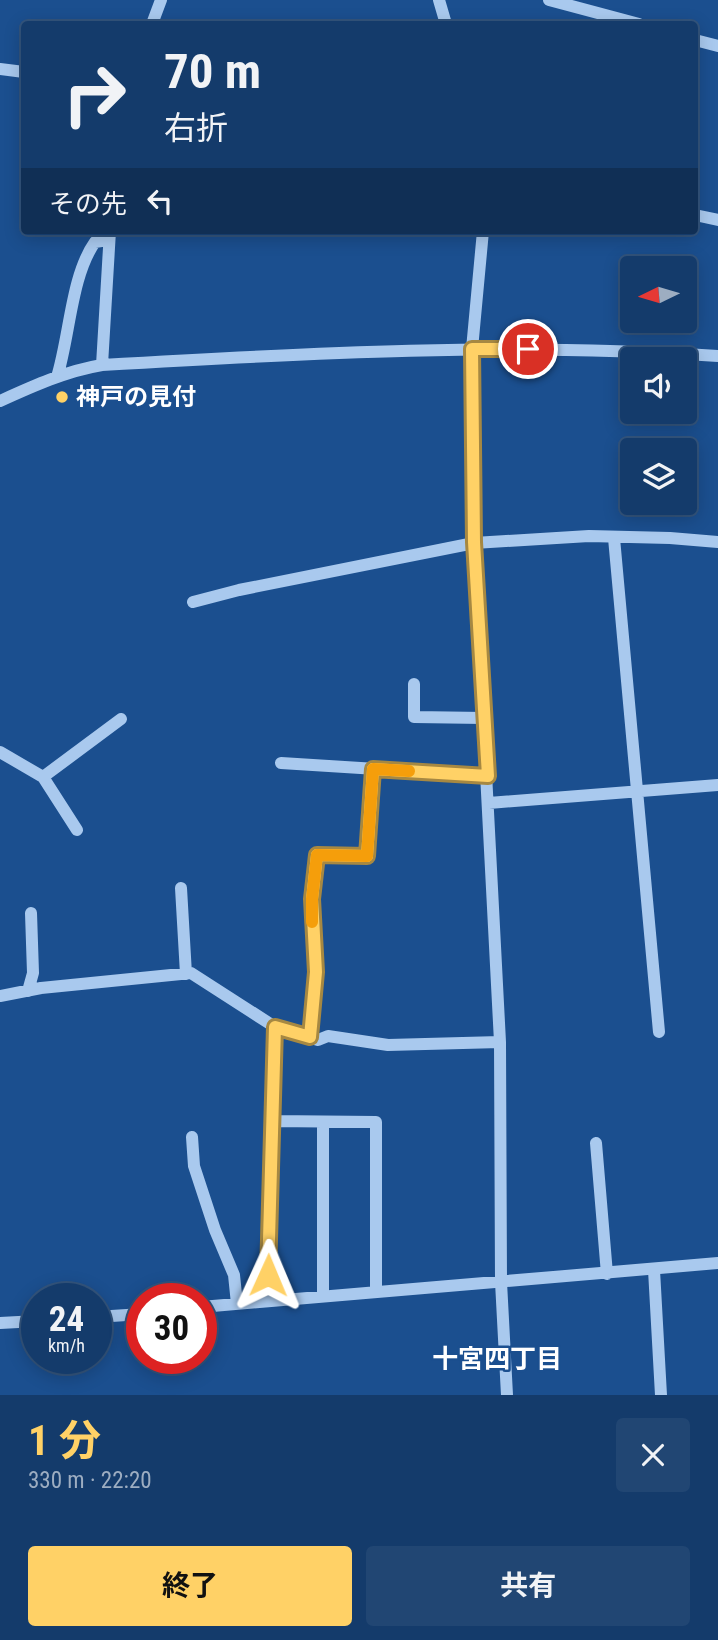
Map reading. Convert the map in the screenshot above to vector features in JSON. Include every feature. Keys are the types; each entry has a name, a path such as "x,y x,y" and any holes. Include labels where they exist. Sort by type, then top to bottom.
{"street":[{"path":"153,21 161,0"},
{"path":"439,0 445,21"},
{"path":"549,0 628,21"},
{"path":"698,41 718,46"},
{"path":"0,69 21,72"},
{"path":"698,216 718,220"},
{"path":"57,377 86,255 95,242 109,235 102,365"},
{"path":"483,235 472,349 474,542 500,1042 501,1282 507,1395"},
{"path":"0,401 57,377 102,365 472,349 642,351 718,356"},
{"path":"193,602 239,590 266,587 474,542 589,536 718,542"},
{"path":"614,538 659,1032"},
{"path":"414,684 415,717 484,718"},
{"path":"43,777 121,719"},
{"path":"0,752 43,777 77,830"},
{"path":"281,764 488,776"},
{"path":"310,1037 316,972 312,899 317,855 367,856 373,769"},
{"path":"489,803 718,785"},
{"path":"181,888 187,974"},
{"path":"28,991 33,973 31,913"},
{"path":"0,996 191,973 275,1027 318,1040 328,1036 387,1045 500,1042"},
{"path":"268,1301 275,1027"},
{"path":"271,1121 376,1122 376,1292"},
{"path":"323,1122 323,1296"},
{"path":"192,1137 194,1166 215,1230 234,1275 237,1304"},
{"path":"596,1143 607,1274"},
{"path":"217,1306 718,1263"},
{"path":"654,1270 661,1395"},
{"path":"0,1323 21,1322"}],"slow traffic":[{"path":"312,922 317,855 367,856 373,769 409,771"}],"place":[{"name":"神戸の見付","path":"62,397"}],"district":[{"name":"十宮四丁目","path":"497,1359"}],"route":[{"path":"268,1275 275,1027 310,1037 316,972 312,899 317,855 367,856 373,769 488,776 474,542 472,349 528,349"}]}
